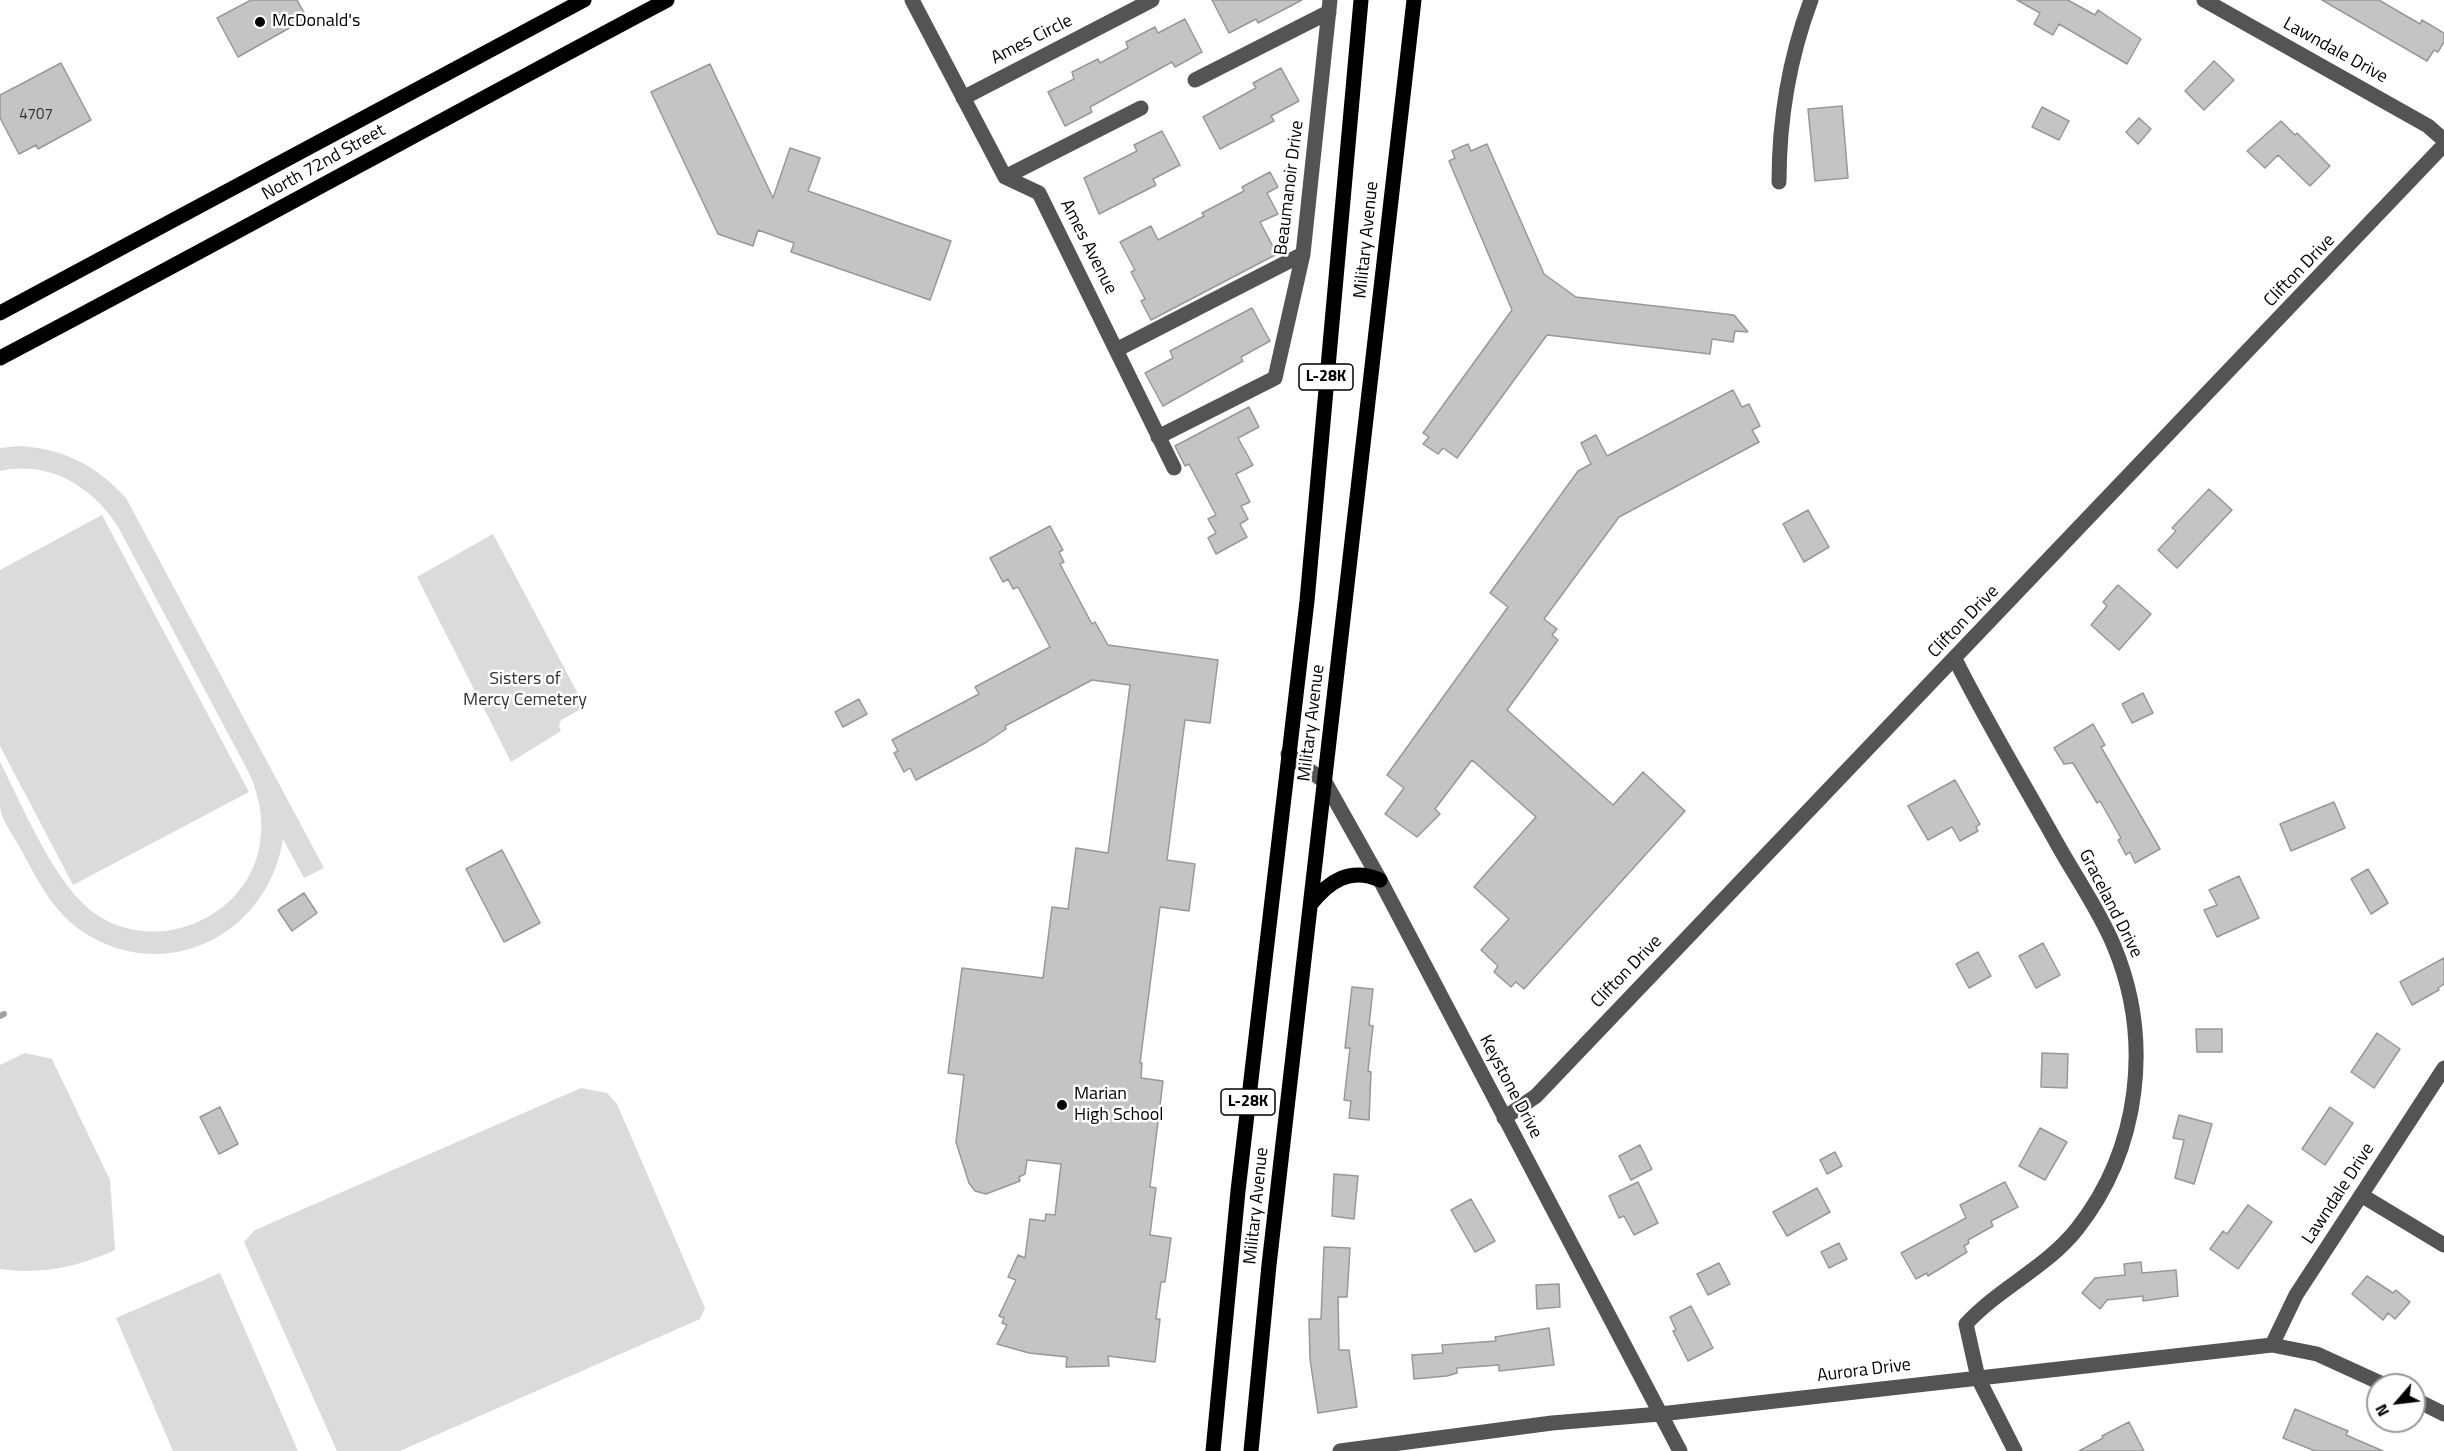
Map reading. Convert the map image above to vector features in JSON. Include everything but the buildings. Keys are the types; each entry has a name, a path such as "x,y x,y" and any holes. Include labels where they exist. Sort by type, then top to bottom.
{"main road":[{"name":"North 72nd Street","path":"0,313 217,199 584,0"},
{"name":"North 72nd Street","path":"0,358 236,234 422,130 667,0"},
{"name":"Military Avenue","path":"1213,1451 1238,1191 1306,601 1361,0"},
{"name":"Military Avenue","path":"1251,1451 1324,782 1414,0"},
{"path":"1311,904 1324,887 1336,879 1361,875 1380,880"}],"street":[{"path":"912,0 1005,177 1141,108"},
{"name":"Ames Circle","path":"963,98 1152,0"},
{"path":"1779,182 1779,134 1783,102 1796,46 1811,0"},
{"name":"Lawndale Drive","path":"2204,0 2428,126 2444,140"},
{"path":"1195,80 1330,6"},
{"name":"Beaumanoir Drive","path":"1158,437 1275,378 1303,254 1330,6"},
{"name":"Clifton Drive","path":"1504,1118 1536,1096 2444,146"},
{"name":"Ames Avenue","path":"1005,177 1038,193 1118,350 1128,379 1174,468"},
{"path":"1118,350 1303,254"},
{"name":"Graceland Drive","path":"1955,659 2113,944 2130,996 2137,1050 2135,1093 2127,1131 2115,1167 2095,1203 2076,1230 2054,1254 1966,1324 1978,1378"},
{"name":"Keystone Drive","path":"1288,754 1324,782 1380,880 1680,1451"},
{"name":"Lawndale Drive","path":"2272,1345 2296,1295 2444,1068"},
{"path":"2361,1195 2444,1245"},
{"name":"Aurora Drive","path":"1340,1451 1552,1423 1660,1414 2272,1345 2317,1354 2366,1376"},
{"path":"1978,1378 2015,1451"},
{"path":"2426,1405 2444,1414"}],"green space":[{"path":"20,446 51,451 78,461 103,476 126,498 324,868 304,878 283,839 274,873 257,902 235,925 208,942 179,952 147,954 115,947 83,932 64,916 49,898 7,827 2,814 0,762 42,845 68,886 97,915 121,927 147,931 173,930 198,922 220,909 239,891 252,869 261,834 260,807 249,773 117,525 95,499 67,479 35,469 0,471 0,448"},
{"path":"102,515 249,792 73,885 0,746 0,570"},
{"name":"Sisters of Mercy Cemetery","path":"493,534 585,707 561,720 559,726 561,731 511,762 417,577"},
{"path":"25,1053 52,1059 110,1180 115,1250 87,1261 59,1268 15,1271 0,1269 0,1065"},
{"path":"581,1088 607,1093 617,1104 705,1308 700,1319 400,1451 337,1451 244,1242 255,1230"},
{"path":"220,1273 298,1451 173,1451 116,1318"}],"waterway":[{"path":"0,1016 4,1014"}],"place":[{"name":"McDonald's","path":"260,22"},
{"name":"Marian High School","path":"1062,1105"}]}
